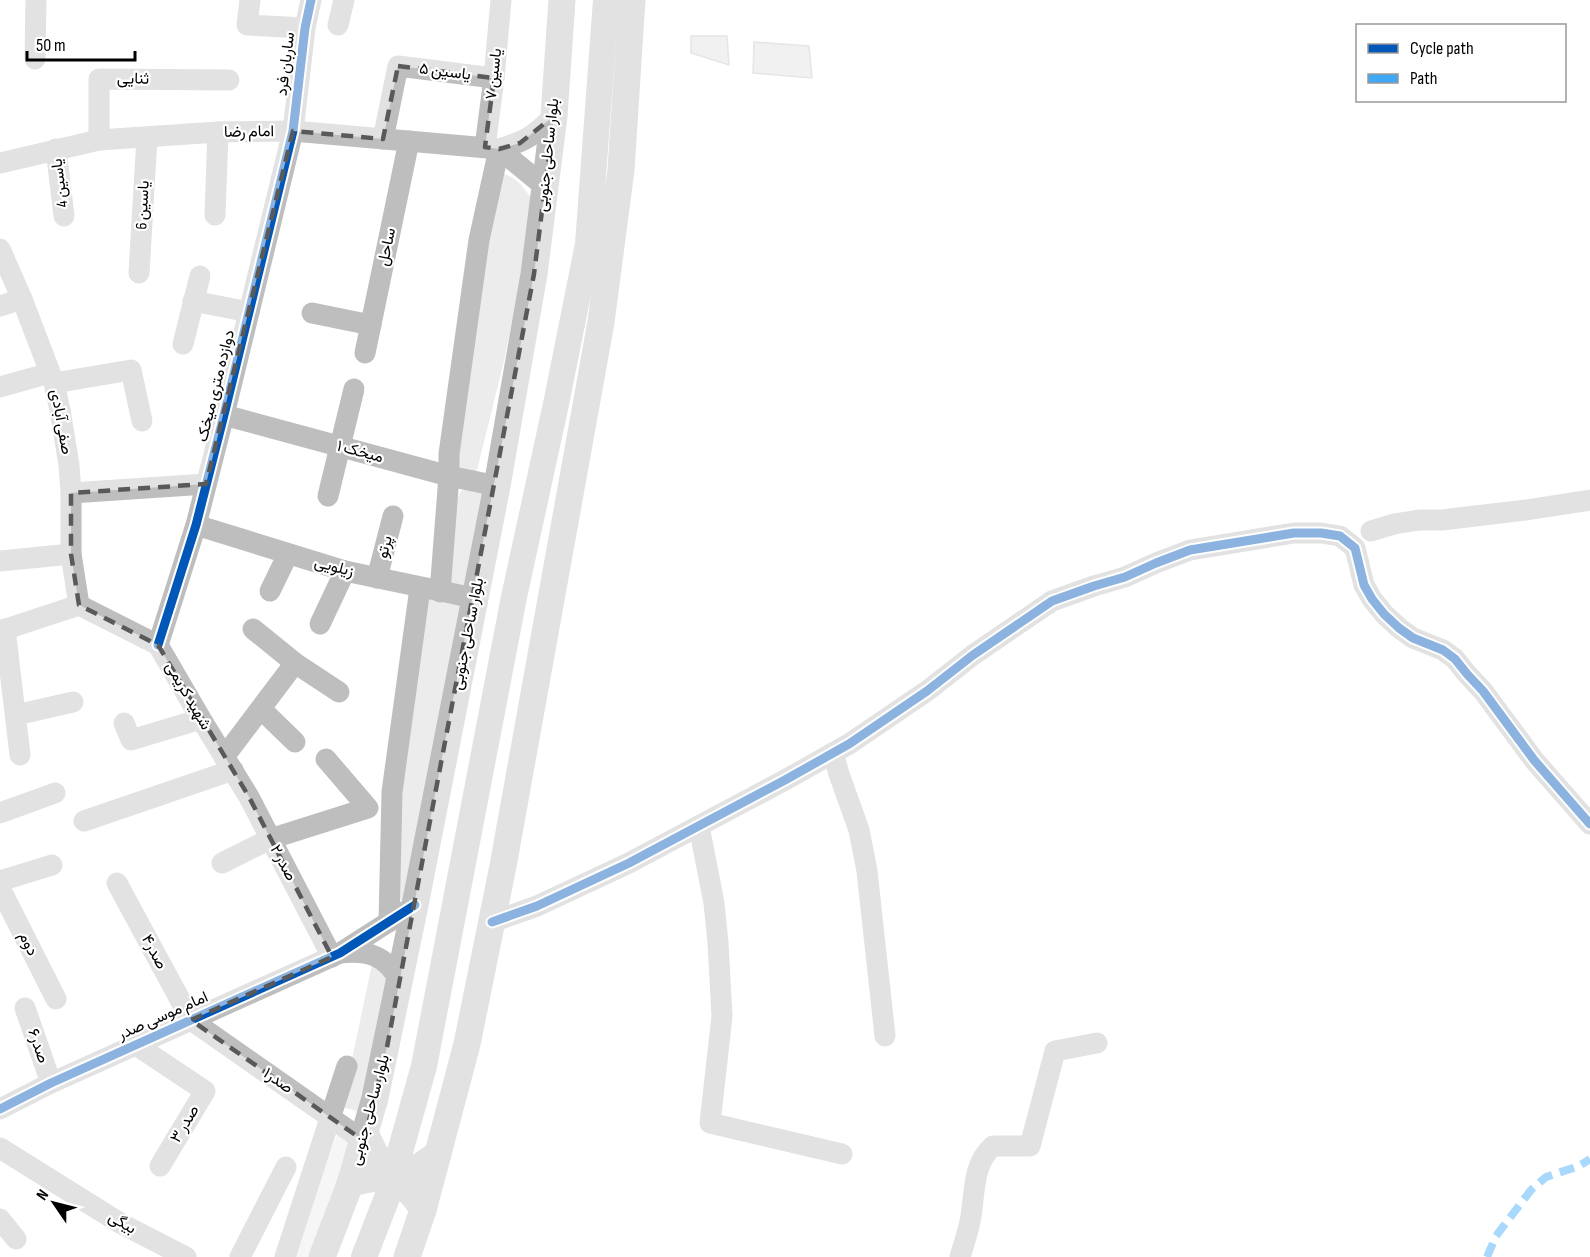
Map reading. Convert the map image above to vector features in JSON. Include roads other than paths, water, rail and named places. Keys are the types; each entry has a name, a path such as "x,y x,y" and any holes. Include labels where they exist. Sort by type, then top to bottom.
{"main road":[{"name":"بلوار ساحلی جنوبی","path":"322,1257 365,1138 382,1067 416,905 497,486 534,274 554,116 562,0"},
{"path":"407,1257 423,1210 467,1044 492,922 601,322 621,170 632,0"},
{"path":"365,1138 376,1156 396,1168 419,1167 438,1154"},
{"path":"350,1184 367,1178 384,1178 393,1181 401,1184 414,1195 423,1210"}],"street":[{"path":"35,59 36,0"},
{"path":"250,0 247,25 305,28"},
{"name":"ساربان فرد","path":"293,131 305,28 311,0"},
{"path":"338,25 344,0"},
{"name":"یاسین ۷","path":"389,922 392,792 449,476 449,454 492,148 494,78 501,0"},
{"name":"یاسین ۵","path":"383,139 398,66 494,78"},
{"name":"ثنایی","path":"99,140 99,79 229,80"},
{"path":"492,148 520,143 536,133 554,116"},
{"name":"امام رضا","path":"0,163 99,140 218,132 293,131 492,148"},
{"name":"دوازده متری میخک","path":"158,645 196,525 293,131"},
{"path":"215,214 218,132"},
{"name":"یاسین 6","path":"139,273 147,137"},
{"name":"ساحل","path":"365,353 409,141"},
{"path":"492,148 545,187"},
{"name":"یاسین 4","path":"56,149 64,216"},
{"name":"صفی آبادی","path":"2,257 22,299 52,378 65,437 71,493 72,554 79,605"},
{"path":"183,344 200,276"},
{"path":"0,306 22,299"},
{"path":"194,301 249,312"},
{"path":"312,313 371,325"},
{"path":"0,387 52,378 131,370 142,421"},
{"path":"328,496 354,389"},
{"name":"میخک ۱","path":"224,416 449,476 497,486"},
{"path":"71,493 206,484"},
{"path":"1344,540 1394,524 1484,515 1590,500"},
{"name":"پرتو","path":"377,578 393,516"},
{"name":"زیلویی","path":"196,525 345,571 474,598"},
{"path":"1359,564 1362,547 1371,531"},
{"path":"492,922 537,906 629,863 833,753 927,691 973,654 1052,602 1125,577 1190,550 1294,533 1340,536 1355,548 1364,585 1372,600 1399,628 1413,638 1443,650 1455,659 1483,691 1534,760 1590,824"},
{"path":"0,561 72,554"},
{"path":"270,591 288,554"},
{"path":"320,624 345,571"},
{"path":"20,754 3,630 79,605"},
{"name":"شهید کریمی","path":"79,605 158,645 229,764"},
{"path":"253,629 295,663 339,692"},
{"path":"84,821 229,764 261,709 295,663"},
{"path":"15,715 73,702"},
{"path":"261,709 295,742"},
{"path":"124,723 131,740 201,719"},
{"path":"833,753 858,830 867,871 885,1036"},
{"path":"222,863 270,839 368,808 326,759"},
{"name":"صدر ۲","path":"229,764 336,955"},
{"path":"0,813 55,793"},
{"path":"699,826 714,903 722,1005 710,1123 842,1154"},
{"path":"0,882 52,865"},
{"name":"صدر۴","path":"117,883 191,1020"},
{"name":"دوم","path":"0,888 56,999"},
{"name":"امام موسی صدر","path":"0,1108 336,955 416,905"},
{"path":"336,955 356,951 372,954 384,961 400,981"},
{"name":"صدر۶","path":"25,1008 51,1083"},
{"name":"صدر۱","path":"191,1020 331,1118 365,1138"},
{"path":"960,1257 970,1218 978,1166 985,1153 993,1146 1030,1146 1055,1051 1097,1043"},
{"name":"صدر ۳","path":"136,1045 205,1091 160,1166"},
{"path":"285,1257 346,1066"},
{"name":"بیگی","path":"0,1148 120,1223 186,1257"},
{"path":"240,1257 286,1167"},
{"path":"0,1219 16,1239"}],"waterway":[{"path":"364,1257 388,1195 424,1066 514,597 588,244 606,0"}]}
